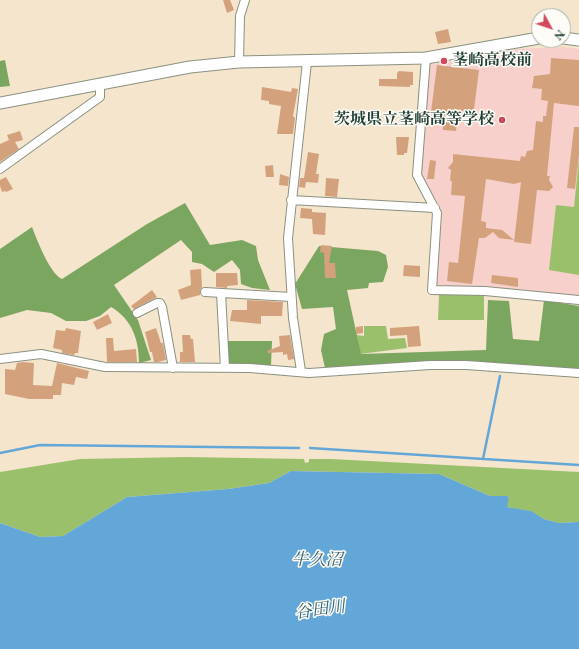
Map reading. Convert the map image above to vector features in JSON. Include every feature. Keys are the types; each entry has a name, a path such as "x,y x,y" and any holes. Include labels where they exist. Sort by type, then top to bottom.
{"street":[{"path":"239,62 240,16 245,0"},
{"path":"0,103 190,67 239,62 307,62 426,58 531,39"},
{"path":"426,58 417,175 437,213 432,290 485,291 579,300"},
{"path":"301,371 291,296 288,238 307,62"},
{"path":"0,169 100,97 100,83"},
{"path":"291,200 435,208"},
{"path":"204,292 291,296"},
{"path":"221,293 225,368"},
{"path":"138,313 157,302 160,303 173,368"},
{"path":"0,359 41,354 105,367 225,368 301,371 309,373 393,367 466,365 579,373"}],"shaded area":[{"name":"茨城県立茎崎高等学校","path":"517,49 579,49 579,296 440,287 437,284 441,208 420,175 430,65"}],"green space":[{"path":"5,60 10,86 0,87 0,61"},
{"path":"579,159 579,275 549,270 556,205 574,207"},
{"path":"185,203 210,245 242,240 256,246 258,260 270,290 252,288 241,284 240,270 232,260 214,272 202,264 192,262 192,252 181,240 114,285 138,320 151,360 139,363 138,346 133,331 124,318 111,307 100,316 86,321 66,321 51,313 27,310 0,318 0,249 32,227 53,271 62,279 147,224"},
{"path":"319,246 378,251 386,255 388,267 383,282 369,283 368,288 347,290 361,354 486,350 488,300 509,301 513,339 539,341 544,300 579,306 579,370 325,368 321,350 324,334 336,329 333,307 302,309 295,284"},
{"path":"439,295 484,295 484,320 438,320"},
{"path":"364,326 386,326 388,339 405,338 407,348 360,354 357,335 364,336"},
{"path":"227,341 272,341 271,365 227,365"},
{"path":"186,457 304,459 305,463 309,462 309,459 331,459 579,472 579,522 559,523 544,519 530,511 506,507 509,497 507,496 490,496 439,474 291,471 269,483 228,489 127,497 63,536 40,537 0,523 0,472 80,459"}],"water":[{"name":"牛久沼","path":"291,471 439,474 490,496 507,496 509,497 507,507 531,511 544,519 559,523 579,522 579,649 0,649 0,523 40,537 63,536 127,497 228,489 269,483"}],"building":[{"path":"223,0 230,0 234,10 227,13"},
{"path":"448,29 451,42 438,44 435,32"},
{"path":"551,58 579,60 579,106 554,103 547,176 550,176 549,180 553,187 549,191 537,190 531,244 514,242 521,182 514,184 486,179 481,221 486,222 486,228 502,230 514,240 499,238 493,232 485,238 479,238 472,284 447,281 449,262 458,263 465,196 451,195 451,170 448,168 453,162 453,154 520,161 521,156 525,157 527,151 533,150 536,121 543,122 543,116 546,116 548,101 541,100 542,89 532,88 534,76 550,74"},
{"path":"437,65 479,70 473,117 458,116 456,131 443,130 442,122 436,122 437,113 431,112"},
{"path":"399,71 413,72 413,85 410,85 410,87 379,86 379,79 397,79 397,73"},
{"path":"262,87 291,92 292,88 298,89 293,116 295,118 293,134 277,134 281,106 269,104 269,101 261,100"},
{"path":"574,127 579,127 579,155 575,189 567,188"},
{"path":"20,131 23,140 15,142 19,149 0,162 0,144 9,140 7,135"},
{"path":"396,137 409,137 407,153 404,153 404,155 397,155"},
{"path":"308,152 319,154 316,174 319,174 318,183 306,182 305,188 299,187 300,178 304,178"},
{"path":"430,160 436,161 434,179 427,179"},
{"path":"273,165 274,177 266,177 265,166"},
{"path":"280,174 289,177 288,186 279,185"},
{"path":"6,177 13,189 2,192 0,180"},
{"path":"326,178 339,179 337,197 325,196"},
{"path":"301,208 312,209 312,212 326,213 325,235 313,234 312,219 300,218"},
{"path":"321,245 332,246 329,263 335,263 336,278 325,278 324,253 320,252"},
{"path":"404,265 420,266 420,277 403,276"},
{"path":"201,269 202,287 200,295 181,300 178,290 191,285 190,270"},
{"path":"216,273 237,273 238,285 227,286 227,288 216,287"},
{"path":"492,275 518,278 518,287 491,283"},
{"path":"152,290 157,297 134,309 131,306"},
{"path":"247,300 283,302 282,316 261,316 261,324 230,321 232,310 247,310"},
{"path":"108,314 112,323 97,330 93,322"},
{"path":"363,326 363,333 356,334 356,327"},
{"path":"419,326 421,346 408,347 407,335 390,336 390,328"},
{"path":"66,328 81,331 78,353 75,353 74,355 62,353 62,350 53,348 56,330 65,331"},
{"path":"156,328 161,343 163,343 166,360 154,362 145,332"},
{"path":"182,335 190,335 191,339 193,339 195,362 180,362 180,352 183,352"},
{"path":"290,335 294,359 288,360 287,354 283,355 283,352 268,353 267,351 280,346 279,336"},
{"path":"106,338 113,338 114,351 136,349 137,362 107,362"},
{"path":"17,363 34,363 33,385 52,386 57,363 89,371 87,379 76,377 74,385 62,383 61,395 53,395 53,399 29,399 5,394 5,369 15,370"}],"waterway":[{"path":"483,459 500,376"},
{"path":"0,453 40,445 299,448"},
{"path":"310,448 579,465"}],"place":[{"name":"茎崎高校前","path":"444,61"},
{"name":"茨城県立茎崎高等学校","path":"502,120"}],"water label":[{"name":"谷田川","path":"320,610"}]}
